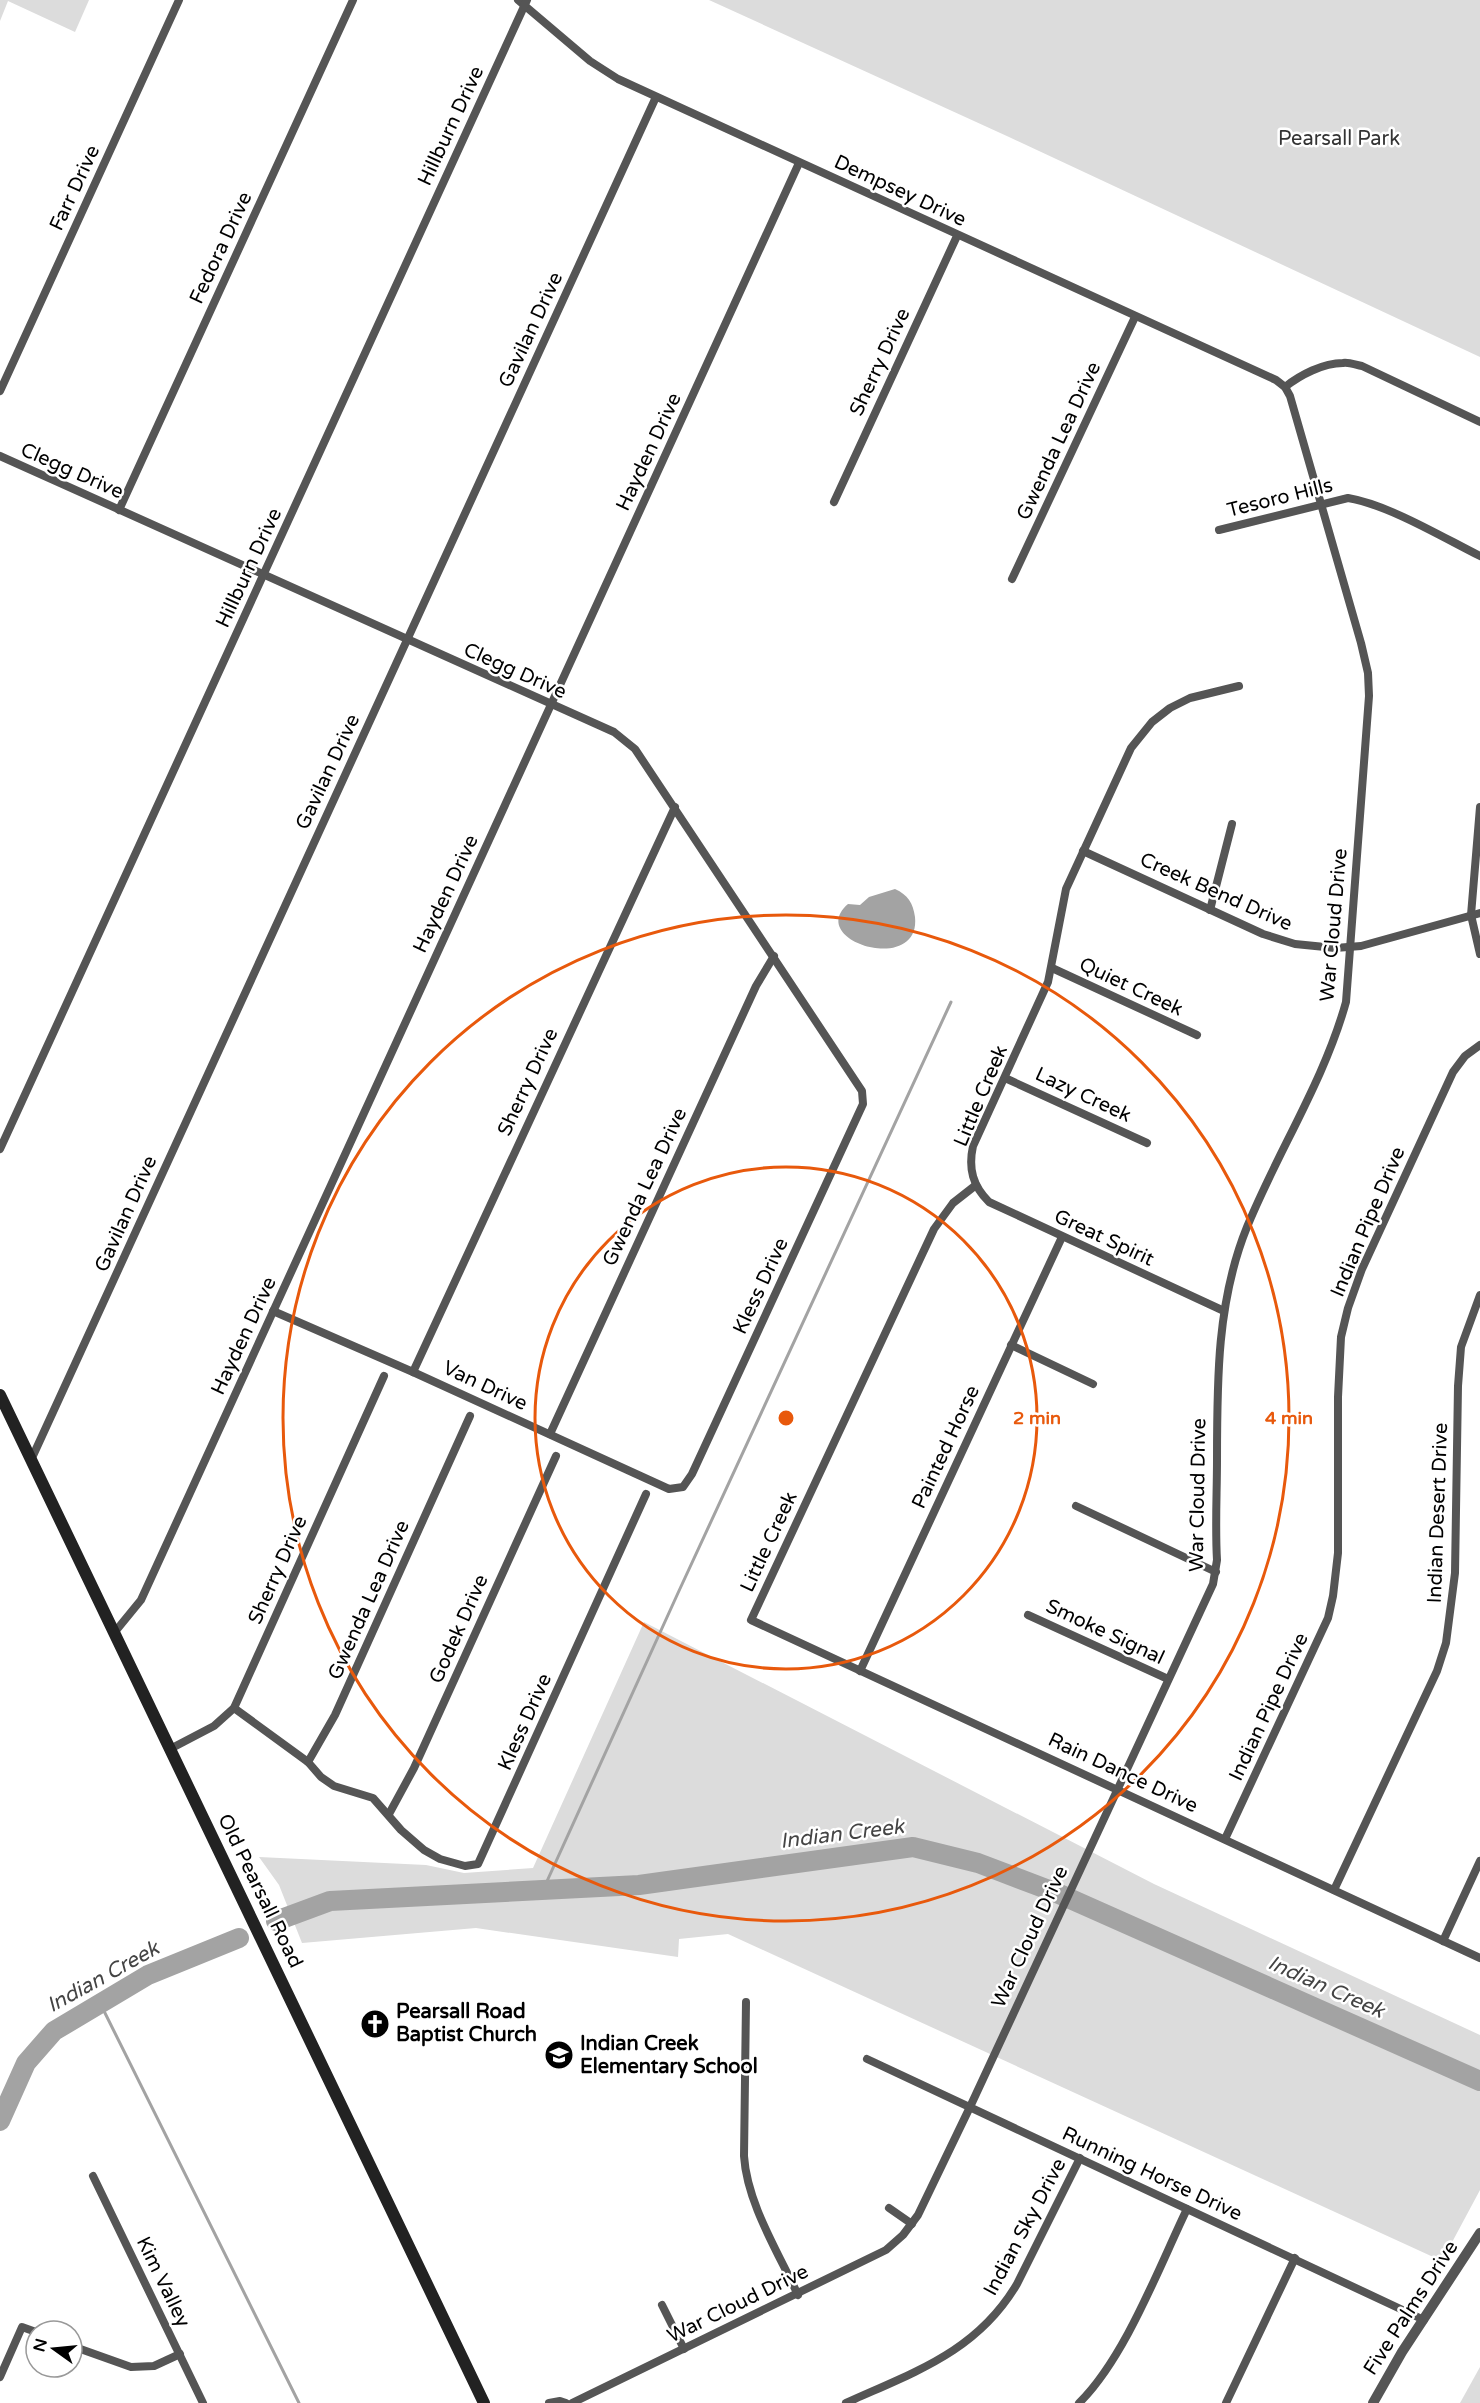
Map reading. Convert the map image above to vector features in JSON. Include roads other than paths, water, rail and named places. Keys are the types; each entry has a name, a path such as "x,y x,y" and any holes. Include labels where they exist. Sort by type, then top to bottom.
{"main road":[{"name":"Old Pearsall Road","path":"0,1395 484,2403"}],"street":[{"name":"Farr Drive","path":"0,391 179,0"},
{"name":"Fedora Drive","path":"118,510 353,0"},
{"name":"Dempsey Drive","path":"523,2 590,61 618,79 1276,380 1285,387"},
{"name":"Hillburn Drive","path":"0,1149 264,575 523,2"},
{"name":"Gavilan Drive","path":"31,1460 656,97"},
{"name":"Hayden Drive","path":"114,1633 141,1600 799,163"},
{"name":"Sherry Drive","path":"834,502 957,236"},
{"name":"Gwenda Lea Drive","path":"1012,579 1135,316"},
{"path":"1285,387 1299,376 1342,362 1362,366 1480,422"},
{"name":"War Cloud Drive","path":"572,2403 877,2256 895,2243 912,2224 970,2107 1116,1789 1208,1597 1216,1572 1216,1388 1224,1311 1247,1228 1333,1044 1346,1002 1369,696 1368,673 1290,396 1285,387"},
{"name":"Clegg Drive","path":"0,456 551,706 614,732 631,744 774,956 862,1091 863,1096"},
{"name":"Tesoro Hills","path":"1219,530 1348,498 1363,500 1480,556"},
{"name":"Little Creek","path":"751,1620 934,1229 953,1203 976,1185 970,1167 973,1146 1038,1006 1052,968 1066,889 1131,748 1160,714 1180,703 1239,686"},
{"name":"Sherry Drive","path":"414,1372 675,807"},
{"path":"1480,807 1475,914 1480,954"},
{"path":"1210,910 1232,824"},
{"name":"Creek Bend Drive","path":"1083,851 1263,934 1295,944 1349,947 1382,941 1475,914"},
{"name":"Gwenda Lea Drive","path":"550,1434 756,986 774,956"},
{"name":"Quiet Creek","path":"1052,968 1197,1035"},
{"name":"Indian Pipe Drive","path":"1225,1839 1321,1635 1333,1596 1338,1553 1338,1396 1341,1337 1354,1287 1453,1072 1465,1056 1480,1045"},
{"name":"Lazy Creek","path":"1005,1078 1147,1143"},
{"name":"Kless Drive","path":"683,1487 692,1474 863,1104 863,1096"},
{"name":"Great Spirit","path":"976,1185 982,1194 998,1207 1224,1311"},
{"name":"Painted Horse","path":"860,1671 1062,1237"},
{"name":"Indian Desert Drive","path":"1334,1890 1437,1671 1446,1643 1455,1573 1458,1386 1461,1347 1480,1295"},
{"name":"Van Drive","path":"273,1311 414,1372 669,1489 683,1487"},
{"path":"1011,1345 1093,1384"},
{"name":"Sherry Drive","path":"170,1749 214,1726 234,1708 384,1376"},
{"name":"Gwenda Lea Drive","path":"308,1762 335,1715 470,1416"},
{"name":"Godek Drive","path":"389,1814 414,1768 556,1456"},
{"name":"Kless Drive","path":"389,1814 401,1830 424,1850 440,1859 465,1866 478,1864 646,1494"},
{"path":"1076,1506 1216,1572"},
{"name":"Smoke Signal","path":"1028,1615 1168,1679"},
{"name":"Rain Dance Drive","path":"751,1620 1480,1958"},
{"path":"234,1708 308,1762 321,1777 334,1786 374,1798 389,1814"},
{"path":"1443,1941 1480,1861"},
{"path":"746,2002 744,2156 746,2178 753,2199 798,2295"},
{"name":"Running Horse Drive","path":"867,2059 1424,2320"},
{"name":"Indian Sky Drive","path":"846,2403 923,2368 957,2349 991,2321 1017,2284 1080,2158"},
{"name":"Kim Valley","path":"93,2176 203,2403"},
{"path":"889,2208 912,2224"},
{"path":"1079,2403 1100,2378 1120,2346 1187,2209"},
{"name":"Five Palms Drive","path":"1373,2403 1480,2233"},
{"path":"1226,2403 1295,2258"},
{"path":"662,2305 684,2349"},
{"path":"0,2377 22,2327 24,2328"},
{"path":"84,2350 131,2367 154,2366 180,2354"},
{"path":"549,2403 560,2401 566,2403"}],"waterway":[{"path":"543,1890 951,1002"},
{"name":"Indian Creek","path":"276,1921 330,1901 639,1885 913,1847 978,1863 1057,1893 1480,2081"},
{"name":"Indian Creek","path":"0,2121 26,2063 54,2031 148,1975 239,1938"},
{"path":"100,2003 299,2403"}],"place":[{"name":"Pearsall Road Baptist Church","path":"375,2024"},
{"name":"Indian Creek Elementary School","path":"559,2055"}],"park label":[{"name":"Pearsall Park","path":"1339,139"}]}
